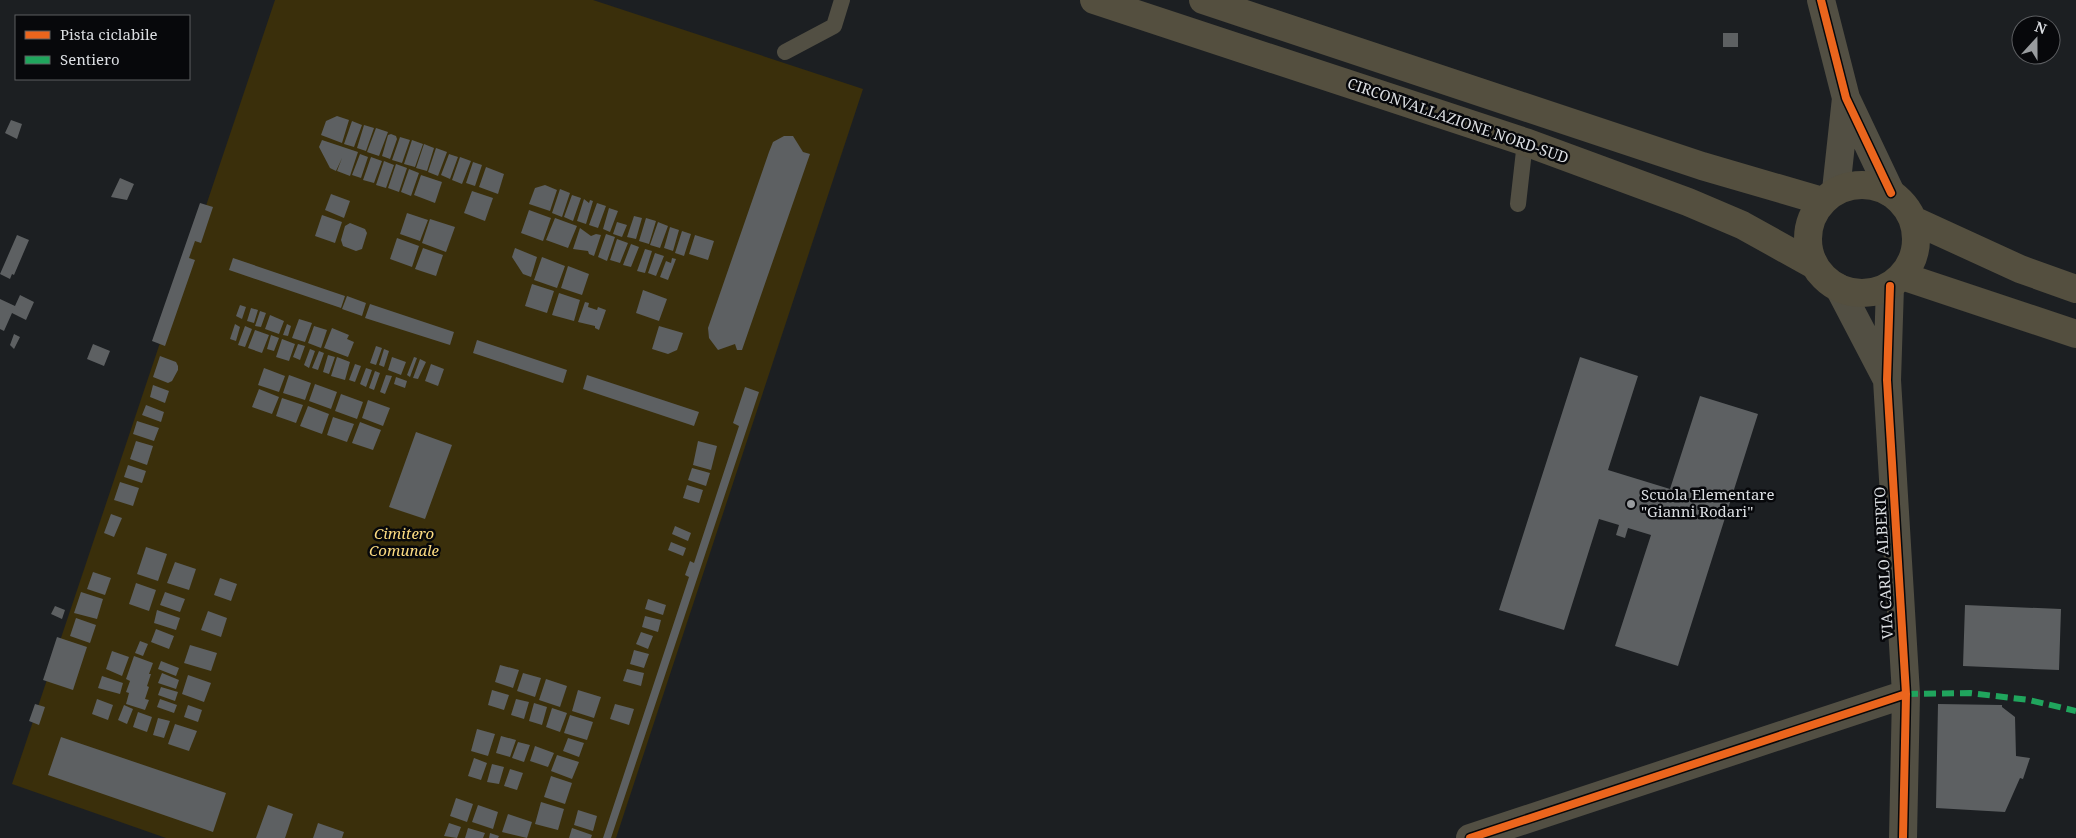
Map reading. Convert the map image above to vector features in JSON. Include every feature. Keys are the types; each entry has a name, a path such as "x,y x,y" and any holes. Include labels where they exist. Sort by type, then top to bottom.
{"main road":[{"name":"CIRCONVALLAZIONE NORD-SUD","path":"1094,0 1525,142 1688,202 1742,225 1814,265"},
{"path":"1203,0 1702,166 1829,196"},
{"path":"1855,185 1874,186 1891,193 1904,205 1913,220 1916,239 1912,259 1896,281 1873,292 1856,293 1839,288 1824,278 1814,265 1808,248 1808,231 1812,215 1829,196 1855,185"},
{"path":"1913,220 2020,269 2076,288"},
{"path":"1896,281 2076,334"}],"street":[{"path":"1822,0 1846,98 1891,193"},
{"path":"1829,196 1846,98"},
{"name":"VIA CARLO ALBERTO","path":"1896,281 1887,380 1906,694 1903,838"},
{"name":"VIA CARLO ALBERTO","path":"1839,288 1887,380"},
{"path":"1470,838 1906,694"}],"lane":[{"path":"785,52 834,26 842,0"},
{"path":"1518,204 1525,142"}],"green space":[{"name":"Cimitero Comunale","path":"275,0 593,0 863,89 616,838 166,838 12,784"}],"building":[{"path":"1723,33 1738,33 1738,47 1723,47"},
{"path":"337,116 349,120 342,143 321,135 326,121"},
{"path":"11,120 22,124 17,139 5,133"},
{"path":"352,121 362,125 354,147 344,144"},
{"path":"364,125 374,128 366,151 357,148"},
{"path":"376,128 388,132 379,156 367,152"},
{"path":"388,135 396,136 397,139 390,159 382,156"},
{"path":"784,136 793,136 803,152 810,154 742,350 737,350 735,344 718,350 709,338 708,328 769,152 773,142"},
{"path":"400,137 410,140 402,163 392,160"},
{"path":"322,140 358,152 350,176 337,171 342,158 336,171 330,168 319,147"},
{"path":"412,140 423,144 415,167 404,164"},
{"path":"424,144 434,148 427,171 416,168"},
{"path":"436,148 447,152 438,176 428,172"},
{"path":"360,154 368,157 361,178 352,175"},
{"path":"449,154 458,157 450,179 441,175"},
{"path":"371,157 382,161 374,183 363,180"},
{"path":"460,157 471,161 462,184 452,180"},
{"path":"384,161 394,165 386,188 376,185"},
{"path":"473,162 482,165 475,186 466,183"},
{"path":"396,164 407,168 399,192 388,188"},
{"path":"486,167 504,174 498,194 479,187"},
{"path":"409,169 419,173 411,196 401,192"},
{"path":"421,175 442,182 435,203 414,195"},
{"path":"120,178 134,184 127,200 111,197"},
{"path":"545,185 557,190 550,211 529,204 535,188"},
{"path":"560,189 570,193 562,217 552,213"},
{"path":"472,191 493,198 485,221 464,213"},
{"path":"331,194 350,201 344,218 325,210"},
{"path":"572,195 581,198 573,221 564,217"},
{"path":"584,199 589,203 590,200 593,201 586,224 577,221"},
{"path":"200,203 213,207 201,243 195,241 189,258 195,260 165,346 152,341"},
{"path":"597,203 606,206 598,228 589,225"},
{"path":"609,208 618,211 610,232 603,229"},
{"path":"529,210 551,218 543,241 521,233"},
{"path":"407,213 428,220 420,241 400,234"},
{"path":"322,215 342,222 335,243 315,236"},
{"path":"634,216 642,218 636,239 627,237"},
{"path":"555,218 577,226 568,248 546,240"},
{"path":"646,218 656,221 649,244 639,241"},
{"path":"430,219 455,227 446,252 422,243"},
{"path":"617,222 627,225 622,237 613,234"},
{"path":"658,222 668,226 660,248 650,245"},
{"path":"350,223 365,229 367,233 362,249 356,251 343,246 341,240 345,226"},
{"path":"670,227 679,230 673,251 664,248"},
{"path":"580,228 591,236 601,235 594,256 589,254 588,251 573,249"},
{"path":"682,231 691,234 684,256 675,253"},
{"path":"606,234 615,237 607,261 598,257"},
{"path":"17,235 29,240 14,275 12,274 10,279 0,274"},
{"path":"695,235 714,241 708,260 689,254"},
{"path":"397,238 419,246 412,267 390,259"},
{"path":"617,239 628,243 620,263 610,260"},
{"path":"631,244 639,247 631,267 623,265"},
{"path":"423,248 443,255 436,276 415,269"},
{"path":"515,248 537,257 531,277 523,274 512,257"},
{"path":"645,249 652,251 645,273 637,271"},
{"path":"655,253 664,256 656,276 648,273"},
{"path":"542,257 565,266 557,288 534,280"},
{"path":"233,258 345,296 341,308 229,270"},
{"path":"672,258 676,259 668,280 660,277 666,261 671,263"},
{"path":"568,266 589,274 582,295 561,288"},
{"path":"532,284 554,291 547,313 525,306"},
{"path":"643,290 667,299 659,321 636,313"},
{"path":"559,293 580,300 574,321 552,315"},
{"path":"20,295 34,302 26,320 12,313 4,331 0,329 0,299 15,306"},
{"path":"347,296 366,303 362,316 342,309"},
{"path":"585,302 589,303 588,307 597,310 598,307 606,310 599,330 595,326 578,322"},
{"path":"370,304 454,332 450,345 365,318"},
{"path":"240,305 246,307 242,319 236,316"},
{"path":"251,308 258,310 254,323 247,321"},
{"path":"260,311 266,313 261,327 255,326"},
{"path":"270,315 284,321 279,334 265,329"},
{"path":"299,319 312,323 305,342 292,338"},
{"path":"235,324 240,327 236,341 230,339"},
{"path":"287,324 291,326 288,336 283,335"},
{"path":"245,326 252,329 245,347 238,345"},
{"path":"314,326 327,330 321,348 308,343"},
{"path":"659,326 683,333 677,350 668,354 652,349"},
{"path":"332,328 349,335 347,339 354,342 348,357 324,348"},
{"path":"255,330 269,335 262,353 248,348"},
{"path":"14,334 20,337 14,349 10,345"},
{"path":"271,335 279,338 274,351 267,349"},
{"path":"282,339 295,344 289,361 276,357"},
{"path":"477,340 567,370 563,383 473,353"},
{"path":"93,344 110,351 104,366 87,359"},
{"path":"298,344 305,346 300,360 293,357"},
{"path":"376,346 382,348 376,365 370,363"},
{"path":"310,349 315,351 309,368 304,365"},
{"path":"384,349 389,351 384,367 379,365"},
{"path":"319,351 324,353 318,370 312,368"},
{"path":"328,355 335,357 329,374 323,372"},
{"path":"160,356 176,362 178,366 172,381 168,383 153,377"},
{"path":"337,357 350,362 345,380 331,376"},
{"path":"392,357 406,362 401,375 388,370"},
{"path":"414,357 417,358 410,377 407,375"},
{"name":"Scuola Elementare \"Gianni Rodari\"","path":"1580,357 1638,376 1608,470 1670,489 1700,396 1758,414 1678,666 1615,646 1651,535 1628,528 1625,538 1616,535 1619,525 1599,519 1564,630 1499,610"},
{"path":"420,359 426,362 418,379 413,378"},
{"path":"355,364 361,366 355,382 349,380"},
{"path":"431,364 444,369 438,386 425,381"},
{"path":"264,368 285,376 279,392 258,385"},
{"path":"366,368 372,370 366,387 360,384"},
{"path":"375,371 380,373 374,390 369,388"},
{"path":"289,375 311,383 305,400 283,393"},
{"path":"386,375 392,376 385,394 380,392"},
{"path":"587,375 699,412 694,426 583,389"},
{"path":"396,377 407,381 405,388 394,384"},
{"path":"315,384 337,392 331,409 309,401"},
{"path":"153,385 169,391 165,403 150,397"},
{"path":"745,387 759,392 611,838 603,838 689,577 685,575 690,561 694,563 739,426 733,423"},
{"path":"259,389 279,397 272,414 252,407"},
{"path":"341,394 363,402 357,419 335,411"},
{"path":"282,398 303,405 296,423 276,416"},
{"path":"368,400 390,408 383,426 362,418"},
{"path":"146,405 164,412 161,422 142,415"},
{"path":"308,406 329,414 322,434 300,426"},
{"path":"333,417 354,424 347,442 327,435"},
{"path":"137,421 159,428 154,441 133,434"},
{"path":"360,422 381,430 373,450 352,443"},
{"path":"416,432 452,445 425,519 389,507"},
{"path":"136,441 153,446 147,465 130,459"},
{"path":"698,441 717,446 711,470 693,465"},
{"path":"128,465 146,471 142,483 124,477"},
{"path":"692,468 710,473 706,486 688,480"},
{"path":"120,482 139,488 133,506 114,500"},
{"path":"687,485 703,490 699,503 683,498"},
{"path":"111,514 122,518 114,537 104,533"},
{"path":"675,526 691,533 688,541 672,534"},
{"path":"671,542 686,548 683,556 668,550"},
{"path":"146,547 167,554 158,581 137,574"},
{"path":"175,562 196,569 189,590 167,583"},
{"path":"93,572 111,578 105,595 87,589"},
{"path":"220,578 237,584 231,601 214,595"},
{"path":"136,583 156,590 149,611 129,604"},
{"path":"81,592 103,599 97,619 74,613"},
{"path":"165,592 185,599 180,612 160,605"},
{"path":"648,599 666,605 663,615 645,609"},
{"path":"1965,605 2061,609 2059,670 1963,666"},
{"path":"55,606 65,610 62,619 51,614"},
{"path":"157,610 180,618 176,630 154,623"},
{"path":"208,611 227,618 221,637 201,630"},
{"path":"645,616 661,620 658,632 642,627"},
{"path":"76,618 96,625 90,643 70,636"},
{"path":"156,629 174,636 169,649 151,642"},
{"path":"641,632 653,636 648,649 636,644"},
{"path":"57,637 87,647 73,690 43,680"},
{"path":"140,641 148,644 143,656 135,653"},
{"path":"190,645 217,653 211,671 184,663"},
{"path":"634,650 649,654 644,668 630,664"},
{"path":"112,651 129,657 122,676 106,669"},
{"path":"134,656 153,663 149,674 151,674 147,686 149,687 145,699 149,700 145,710 126,704 129,693 126,692 130,681 126,679"},
{"path":"161,661 179,668 176,676 158,669"},
{"path":"500,665 519,670 513,688 495,682"},
{"path":"627,669 644,673 641,686 623,681"},
{"path":"162,673 179,680 176,689 158,683"},
{"path":"523,673 541,678 535,697 517,691"},
{"path":"188,675 211,683 204,702 182,694"},
{"path":"102,676 123,683 120,694 98,688"},
{"path":"546,679 567,686 560,707 539,700"},
{"path":"161,687 178,692 175,701 158,695"},
{"path":"492,690 509,695 504,710 488,705"},
{"path":"578,690 601,697 594,718 572,711"},
{"path":"97,699 113,705 108,720 92,714"},
{"path":"160,699 177,705 174,713 157,707"},
{"path":"516,699 529,702 524,719 511,715"},
{"path":"534,703 547,707 542,725 529,721"},
{"path":"35,704 45,707 39,725 29,721"},
{"path":"615,704 634,709 629,725 610,719"},
{"path":"1938,704 2002,705 2015,717 2016,756 2030,758 2023,779 2020,778 2005,812 1936,808"},
{"path":"124,705 133,709 127,724 118,720"},
{"path":"188,705 202,710 198,722 184,717"},
{"path":"552,708 567,713 560,732 546,727"},
{"path":"138,712 152,717 147,732 133,727"},
{"path":"570,715 593,722 587,740 564,733"},
{"path":"158,718 170,721 164,738 153,735"},
{"path":"175,724 197,731 189,751 168,744"},
{"path":"477,729 495,734 488,756 471,751"},
{"path":"501,736 516,740 510,757 496,753"},
{"path":"61,737 226,793 213,832 48,775"},
{"path":"568,738 584,743 579,757 563,751"},
{"path":"518,742 530,745 524,762 512,758"},
{"path":"535,746 554,753 548,767 530,761"},
{"path":"557,755 579,762 572,779 551,771"},
{"path":"474,758 487,763 481,780 468,776"},
{"path":"492,764 504,767 499,784 487,782"},
{"path":"510,769 523,773 517,790 504,786"},
{"path":"551,776 572,783 565,804 544,797"},
{"path":"456,798 473,804 467,822 450,816"},
{"path":"541,802 564,809 558,830 535,824"},
{"path":"268,805 293,814 285,838 256,838"},
{"path":"478,805 498,812 493,829 472,822"},
{"path":"578,810 597,816 593,831 574,825"},
{"path":"508,814 532,822 527,838 502,832"},
{"path":"318,823 344,832 342,838 313,838"},
{"path":"449,823 461,827 457,838 444,836"},
{"path":"468,828 485,833 483,838 465,838"},
{"path":"572,828 592,835 591,838 569,838"},
{"path":"490,833 499,836 498,838 489,838"}],"marked path":[{"path":"1906,694 1970,693 2029,700 2076,711"}],"cycle path":[{"path":"1821,0 1846,98 1891,193"},
{"path":"1890,286 1887,380 1906,694 1903,838"},
{"path":"1470,838 1906,694"}],"place":[{"name":"Scuola Elementare \"Gianni Rodari\"","path":"1631,504"}]}
